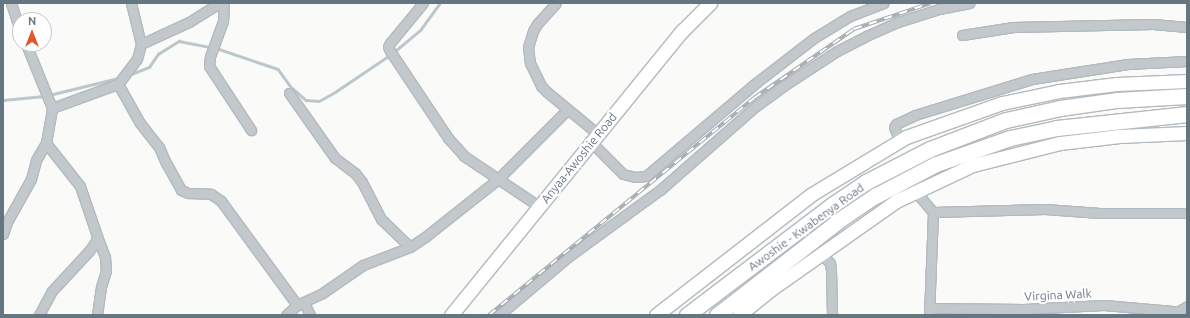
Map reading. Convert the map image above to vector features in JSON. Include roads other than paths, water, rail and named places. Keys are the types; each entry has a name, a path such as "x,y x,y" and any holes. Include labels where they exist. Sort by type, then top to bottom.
{"main road":[{"name":"Awoshie - Kwabenya Road","path":"687,315 832,205 873,179 930,149 1006,120 1060,108 1117,100 1187,96"},
{"name":"Awoshie - Kwabenya Road","path":"717,315 842,218 875,196 936,164 1010,138 1057,128 1187,114"}],"street":[{"path":"52,108 120,83 137,59 141,44 131,3"},
{"path":"141,44 189,22 219,3"},
{"path":"224,3 223,21 210,56 209,66 251,130"},
{"path":"423,3 390,43 388,47 392,54 464,156 497,180 540,207"},
{"name":"Anyaa-Awoshie Road","path":"451,315 682,31 710,3"},
{"path":"551,5 533,31 528,47 529,59 541,86 568,109 595,139 623,174 635,178 646,176 757,82 814,38 857,13 884,3"},
{"path":"499,315 568,257 660,190 756,106 788,83 837,51 866,36 898,22 933,11 969,3"},
{"path":"962,35 1013,27 1153,24 1187,27"},
{"path":"3,234 7,222 29,184 36,160 46,143 52,108 29,52"},
{"path":"900,141 894,127 896,124 922,113 1032,79 1128,64 1187,61"},
{"path":"656,315 812,194 906,137 1002,104 1059,91 1117,84 1187,81"},
{"path":"120,83 140,122 159,147 181,190 188,193 211,194 221,201 310,315"},
{"path":"290,93 335,158 355,173 362,182 382,219 410,247"},
{"path":"286,315 301,304 321,294 371,262 410,247 497,180 568,109"},
{"path":"739,315 770,290 896,201 973,165 1060,143 1120,136 1187,133"},
{"path":"46,143 80,186 105,257 106,271 101,287 97,315"},
{"path":"916,192 933,212 929,312"},
{"path":"933,212 1045,209 1106,214 1187,213"},
{"path":"39,315 51,292 89,251 96,241 97,236"},
{"path":"821,254 830,263 832,315"},
{"name":"Virgina Walk","path":"929,312 1023,312 1104,305 1179,311 1187,306"}],"waterway":[{"path":"394,52 421,29 440,3"},
{"path":"129,75 149,67 158,54 179,41 211,47"},
{"path":"216,48 278,69 291,87 306,100 319,101 390,55"},
{"path":"49,95 118,78"},
{"path":"3,100 44,96"}],"railway":[{"path":"489,315 754,98 854,29 931,3"}]}
